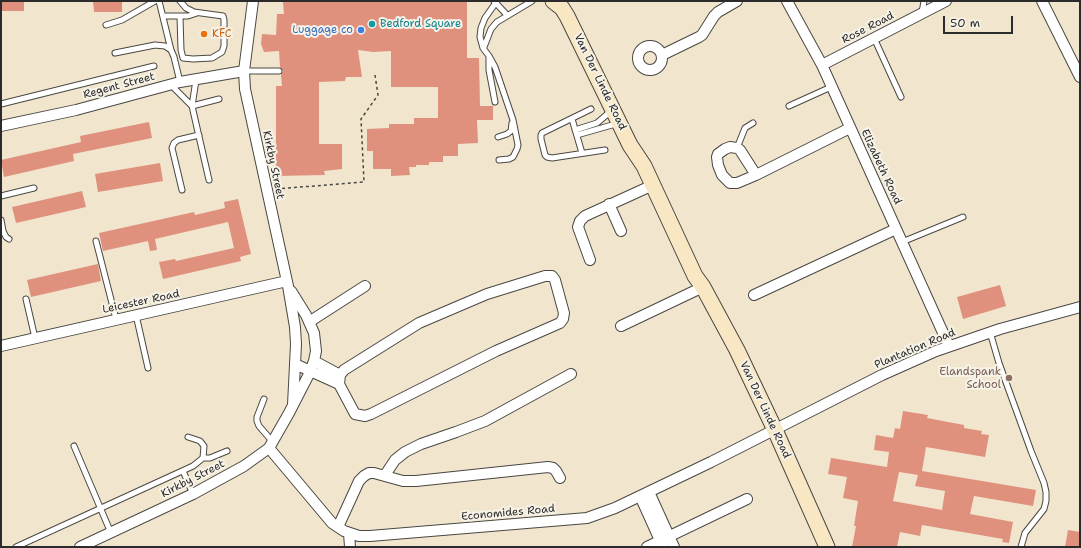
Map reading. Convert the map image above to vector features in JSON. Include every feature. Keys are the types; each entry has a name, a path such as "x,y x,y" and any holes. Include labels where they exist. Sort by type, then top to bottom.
{"main road":[{"name":"Van Der Linde Road","path":"553,1 562,8 567,16 630,145 644,166"},
{"name":"Van Der Linde Road","path":"568,1 637,142 644,166 652,185 699,284 710,311 772,432 827,547"},
{"name":"Van Der Linde Road","path":"772,432 820,547"}],"street":[{"name":"Kirkby Street","path":"253,1 244,71 245,89 287,283 295,327 296,344 293,405"},
{"path":"662,55 702,35 718,12 737,1"},
{"name":"Elizabeth Road","path":"787,1 822,65 949,346"},
{"name":"Rose Road","path":"822,65 946,1"},
{"path":"1042,1 1078,67 1080,77"},
{"name":"Regent Street","path":"1,126 76,110 175,84 244,71"},
{"path":"756,175 740,150 737,148 725,148 718,154 718,165 722,175 730,183 737,183 756,175 850,128"},
{"path":"590,260 578,228 580,220 609,204 652,185"},
{"path":"609,204 621,231"},
{"path":"754,295 896,229"},
{"path":"295,364 313,366 340,380 355,414 365,416 502,348 554,327 563,319 564,313 555,280 552,276 537,278 487,294 419,323 344,370 340,380"},
{"name":"Kirkby Street","path":"80,547 193,494 244,466 270,444 293,405 313,366 316,351 316,340 308,321 287,283"},
{"name":"Leicester Road","path":"1,346 116,319 287,283"},
{"path":"621,326 699,284"},
{"path":"295,327 308,321 365,286"},
{"name":"Plantation Road","path":"772,432 882,375 949,346 990,332 1080,307"},
{"path":"385,476 396,460 410,450 421,444 485,420 571,374"},
{"name":"Economides Road","path":"270,444 327,518 338,527 349,533 370,536 583,519 594,516 644,494 772,432"},
{"path":"338,527 359,481 369,473 404,481 416,481 548,467 553,468 560,478"},
{"path":"644,494 664,542 674,547"},
{"path":"647,547 664,542 747,499"},
{"path":"349,533 350,547"}],"lane":[{"path":"106,25 122,20 154,1"},
{"path":"159,1 171,50 175,84 192,106"},
{"path":"180,1 186,8 198,13 220,15 223,17 224,46 222,52 212,58 183,58 181,50 180,17"},
{"path":"483,48 491,29 497,22 532,1"},
{"path":"922,13 924,1"},
{"path":"499,160 513,157 517,149 517,141 513,120 495,67 483,48 480,37 481,28 489,10 495,2 507,15"},
{"path":"163,16 180,17 198,13"},
{"path":"874,38 901,98"},
{"path":"115,53 160,45 171,50"},
{"path":"489,56 489,70 495,102"},
{"path":"1,104 154,66"},
{"path":"244,71 279,71"},
{"path":"196,80 192,106 209,180"},
{"path":"789,106 831,87"},
{"path":"192,106 219,99"},
{"path":"591,109 542,132 541,139 545,155 552,158 605,150"},
{"path":"576,132 597,123 613,110"},
{"path":"572,119 582,153"},
{"path":"498,137 511,131 513,120"},
{"path":"576,132 620,123"},
{"path":"737,148 745,128 753,123"},
{"path":"182,190 172,148 174,143 178,140 199,135"},
{"path":"1,196 34,188"},
{"path":"902,242 963,217"},
{"path":"1,220 3,231 9,239"},
{"path":"96,241 116,319"},
{"path":"26,299 35,338"},
{"path":"136,315 148,368"},
{"path":"990,332 1046,492 1044,508 1025,533 1021,547"},
{"path":"264,399 257,417 257,422 270,444"},
{"path":"188,436 200,440 204,449 203,458"},
{"path":"74,446 111,533"},
{"path":"16,547 183,471 193,466 203,458 210,458 228,451"},
{"path":"183,471 193,494"}],"path":[{"path":"266,190 364,182 361,119 378,95 375,75"}],"building":[{"path":"1,1 24,1 24,11 1,11"},
{"path":"93,1 122,1 122,12 94,12"},
{"path":"467,1 467,58 479,58 480,106 493,106 493,120 477,120 478,143 458,144 458,156 443,156 443,162 429,162 429,165 416,165 416,167 409,167 410,175 391,176 391,169 373,169 373,151 367,151 367,129 389,128 389,124 414,124 414,118 438,118 438,87 391,87 391,51 373,52 358,50 362,77 346,77 345,81 319,82 319,144 342,144 342,169 324,171 325,175 276,176 276,86 282,86 281,75 283,71 280,67 279,51 264,52 261,44 262,34 276,35 277,14 284,14 283,2"},
{"path":"149,122 152,138 73,154 74,161 4,177 1,160 81,142 80,136"},
{"path":"160,163 163,181 98,192 95,174"},
{"path":"82,191 86,207 16,223 12,207"},
{"path":"238,199 251,254 240,257 241,261 163,279 159,262 175,259 176,261 234,248 228,222 155,239 157,250 150,251 148,241 103,251 99,233 194,212 195,215 225,208 224,202"},
{"path":"98,264 101,281 31,297 27,280"},
{"path":"1000,285 1006,306 963,319 957,297"},
{"path":"903,411 928,415 927,418 964,425 964,428 982,431 981,434 989,435 985,457 926,447 922,471 1036,490 1033,506 974,496 970,514 1013,522 1009,543 1002,542 1003,539 922,525 920,536 900,532 897,547 852,547 856,526 854,526 858,501 843,498 847,477 828,474 831,458 887,467 889,452 874,450 876,435 893,438 895,428 900,429","holes":["899,472 918,475 915,486 945,491 942,510 893,501"]},
{"path":"1068,530 1080,532 1080,547 1065,547"}],"place":[{"name":"Bedford Square","path":"372,24"},
{"name":"Luggage co","path":"361,30"},
{"name":"KFC","path":"204,34"},
{"name":"Elandspank School","path":"1009,378"}]}
